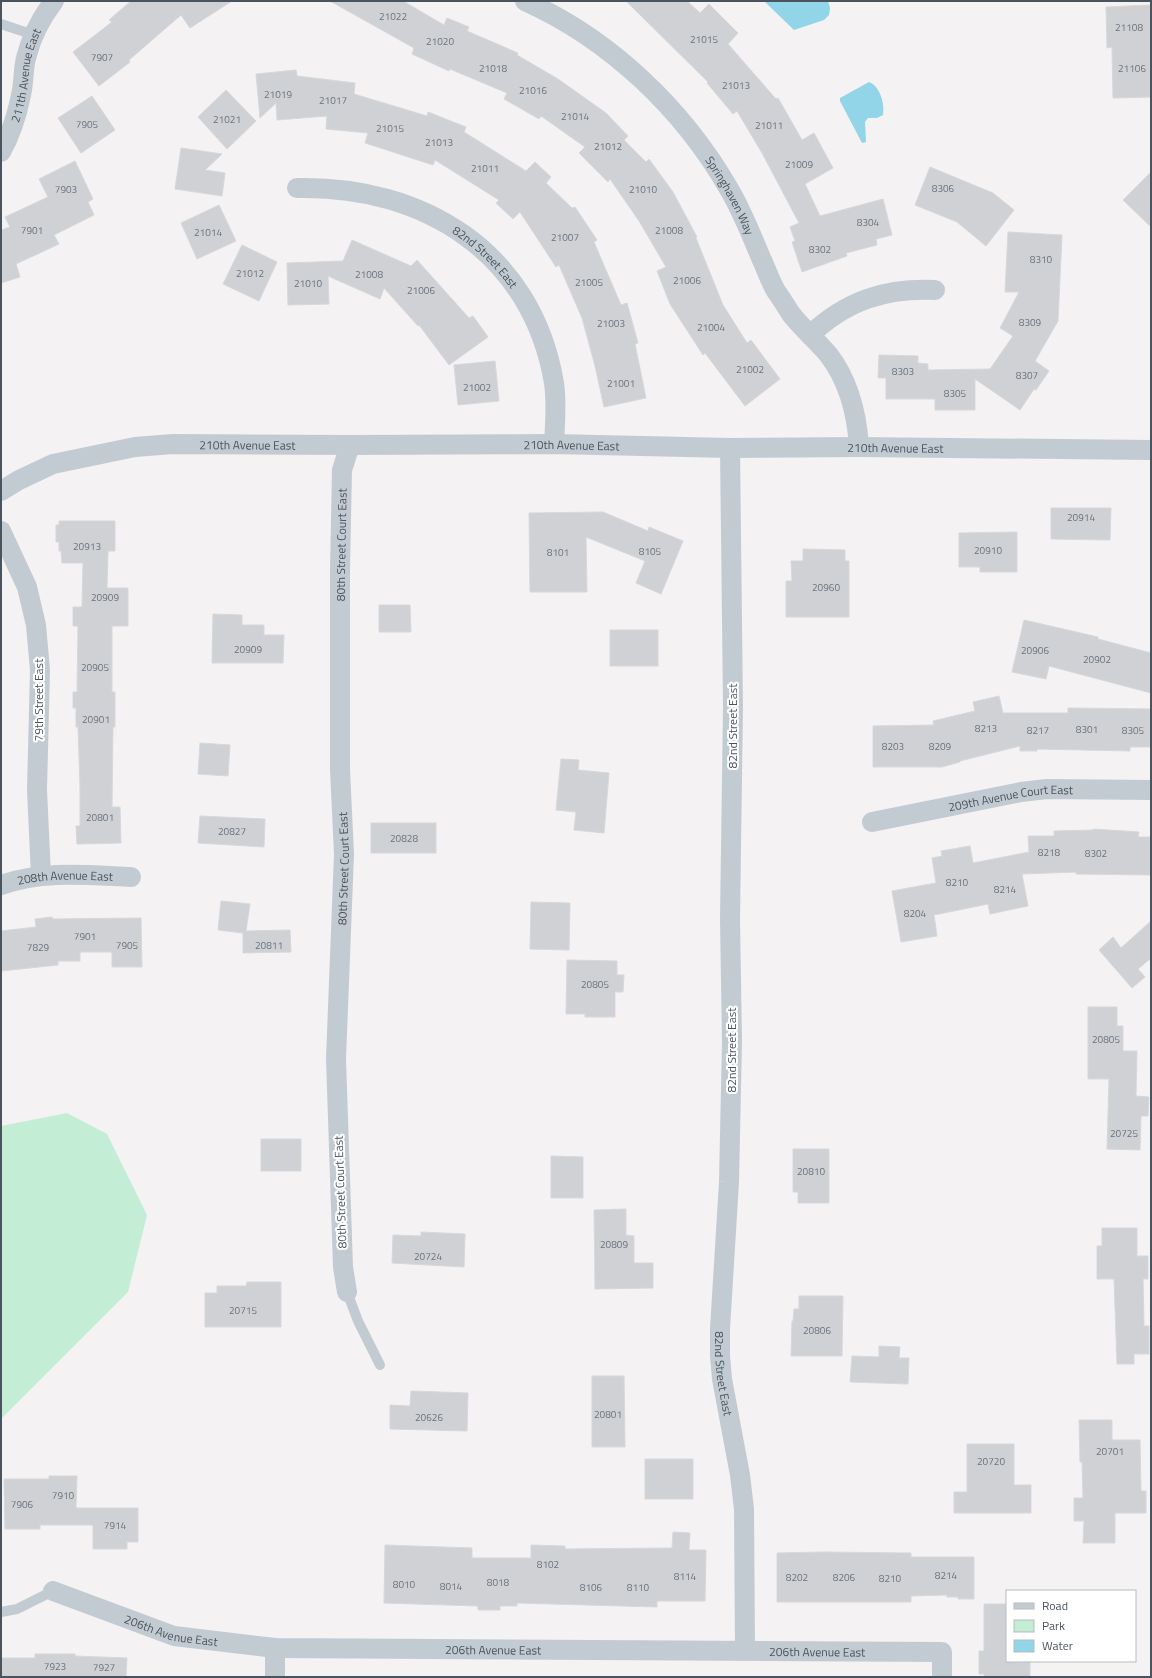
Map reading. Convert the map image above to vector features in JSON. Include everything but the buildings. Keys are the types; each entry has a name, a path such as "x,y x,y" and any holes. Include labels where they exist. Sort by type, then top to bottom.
{"street":[{"name":"211th Avenue East","path":"1,152 16,120 26,59 34,35 46,12 54,1"},
{"name":"Springhaven Way","path":"525,1 570,25 609,52 640,77 668,106 703,149 729,189 747,225 775,289 792,314 828,355 842,378 853,405 858,429 859,447"},
{"name":"82nd Street East","path":"297,188 358,191 394,200 420,209 450,225 476,243 495,262 515,286 531,313 545,345 554,383 556,410 554,444"},
{"path":"810,335 822,323 847,307 867,298 890,292 914,289 936,290"},
{"name":"210th Avenue East","path":"1,491 19,480 53,464 135,447 206,443 350,445 554,444 730,448 859,447 1151,450"},
{"name":"80th Street Court East","path":"347,1292 343,1267 336,1059 344,854 340,770 340,569 342,470 350,445"},
{"name":"82nd Street East","path":"730,448 733,706 730,920 732,1041 730,1182 720,1322 720,1349 722,1378 740,1475 744,1509 745,1650"},
{"name":"79th Street East","path":"1,531 27,587 36,625 40,670 37,790 41,876"},
{"name":"209th Avenue Court East","path":"872,822 1021,792 1047,789 1151,790"},
{"name":"208th Avenue East","path":"1,885 17,879 52,874 130,877"},
{"name":"206th Avenue East","path":"53,1592 174,1636 275,1648 942,1652 942,1677"},
{"path":"275,1648 276,1677"}],"lane":[{"path":"1,24 34,35"},
{"path":"347,1292 358,1321 380,1365"},
{"path":"1,1612 17,1609 53,1592"}],"green space":[{"path":"67,1113 107,1134 147,1215 128,1292 1,1419 1,1126"}],"water":[{"path":"764,1 828,1 830,8 829,15 824,20 794,30"},
{"path":"869,82 879,91 883,106 883,115 877,118 868,118 865,122 866,142 862,143 840,101 840,98"}]}
